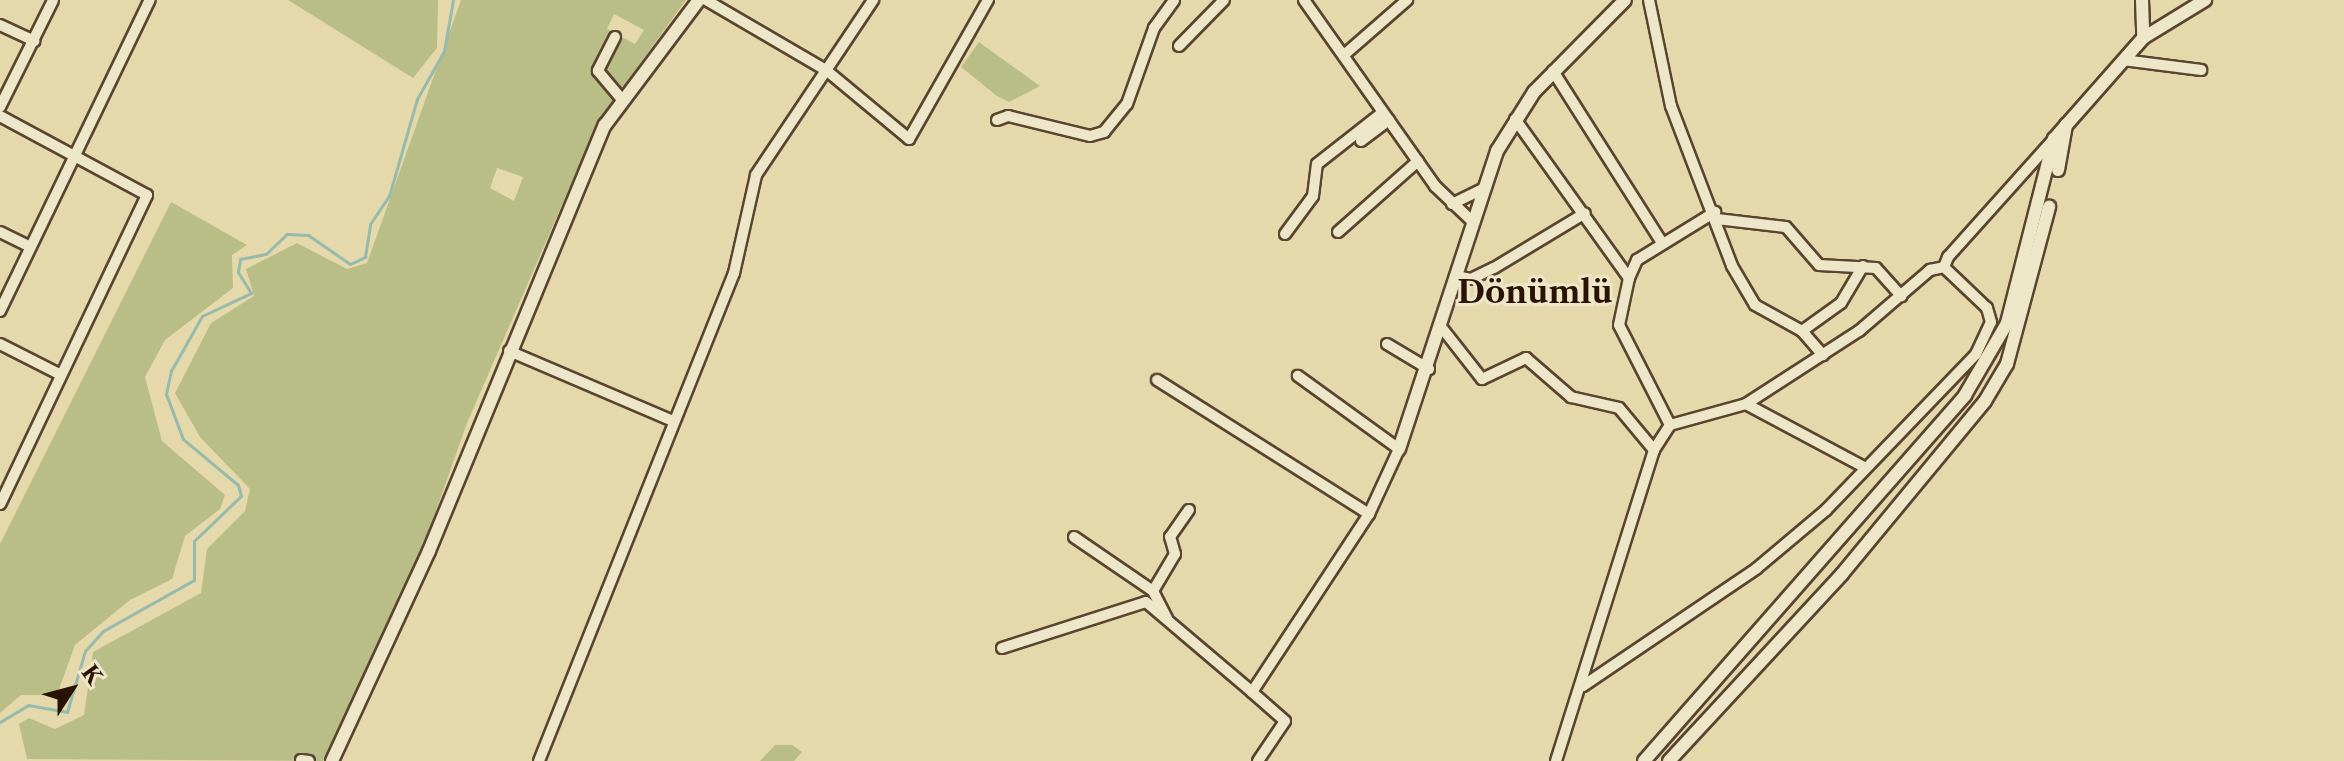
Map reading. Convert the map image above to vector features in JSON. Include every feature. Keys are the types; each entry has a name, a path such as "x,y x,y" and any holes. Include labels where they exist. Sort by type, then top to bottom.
{"street":[{"path":"0,107 53,0"},
{"path":"0,311 150,0"},
{"path":"332,761 429,551 509,351 620,97 699,0"},
{"path":"706,0 826,70 909,139 988,0"},
{"path":"539,761 734,273 756,175 873,0"},
{"path":"997,120 1008,116 1090,136 1104,132 1127,104 1154,28 1174,0"},
{"path":"1179,46 1224,0"},
{"path":"1304,0 1418,161 1452,204 1472,221"},
{"path":"1344,55 1407,0"},
{"path":"1252,692 1369,514 1399,449 1429,369 1483,189 1515,119 1553,71 1625,0"},
{"path":"1649,0 1671,106 1755,305 1802,331 1823,355"},
{"path":"2142,0 2145,14 2143,38"},
{"path":"1556,761 1583,686 1654,450 1670,425 1746,404 1823,355 1930,270 1944,267 2143,38 2205,0"},
{"path":"2145,14 2161,28"},
{"path":"0,25 34,41"},
{"path":"615,37 598,71 620,97"},
{"path":"2123,60 2201,70"},
{"path":"1553,71 1662,243"},
{"path":"0,116 147,195 0,504"},
{"path":"1361,141 1386,116"},
{"path":"1285,234 1313,196 1317,164 1386,116"},
{"path":"1515,119 1629,278"},
{"path":"1669,761 1842,574 1985,401 2021,317 2066,125"},
{"path":"1644,761 1965,395 2007,323 2054,139"},
{"path":"1338,232 1418,161"},
{"path":"1452,204 1483,189"},
{"path":"1456,276 1471,279 1494,268 1585,213"},
{"path":"1670,425 1619,325 1629,278 1637,260 1662,243 1716,216 1786,227 1819,265 1876,268 1901,296"},
{"path":"0,232 31,247"},
{"path":"1802,331 1841,303 1863,266"},
{"path":"1583,686 1757,568 1864,467 1985,343 1987,308 1944,267"},
{"path":"1442,328 1482,379 1526,358 1571,397 1619,408 1654,450"},
{"path":"0,344 61,375"},
{"path":"1387,344 1429,369"},
{"path":"509,351 673,421"},
{"path":"1298,376 1399,449"},
{"path":"1157,380 1369,514"},
{"path":"1746,404 1864,467"},
{"path":"1153,591 1175,554 1170,537 1189,510"},
{"path":"1074,537 1153,591 1168,621"},
{"path":"1002,648 1136,600 1168,621 1285,721 1258,761"}],"green space":[{"path":"288,0 438,0 437,48 413,78"},
{"path":"461,0 686,0 599,120 467,423 419,559 323,761 27,759 19,724 29,718 55,729 84,715 93,652 201,593 207,549 245,511 250,489 200,437 175,393 211,323 254,296 246,269 297,243 347,269 367,263","holes":["614,14 644,30 635,44 607,29","497,168 523,177 514,201 490,188"]},
{"path":"979,42 1040,86 1009,102 997,96 961,67"},
{"path":"171,202 247,245 232,255 233,288 165,340 145,377 162,441 225,495 220,509 185,536 172,579 130,600 75,645 57,695 21,695 0,713 0,544"},
{"path":"775,745 792,745 802,752 794,761 760,761"}],"waterway":[{"path":"0,722 28,705 67,712 85,651 103,631 194,580 194,541 241,496 238,485 183,439 166,394 171,371 202,316 251,293 238,272 240,259 266,254 287,234 308,235 350,264 365,257 370,224 389,196 417,99 444,51 453,0"}],"district":[{"name":"Dönümlü","path":"1535,292"}]}
